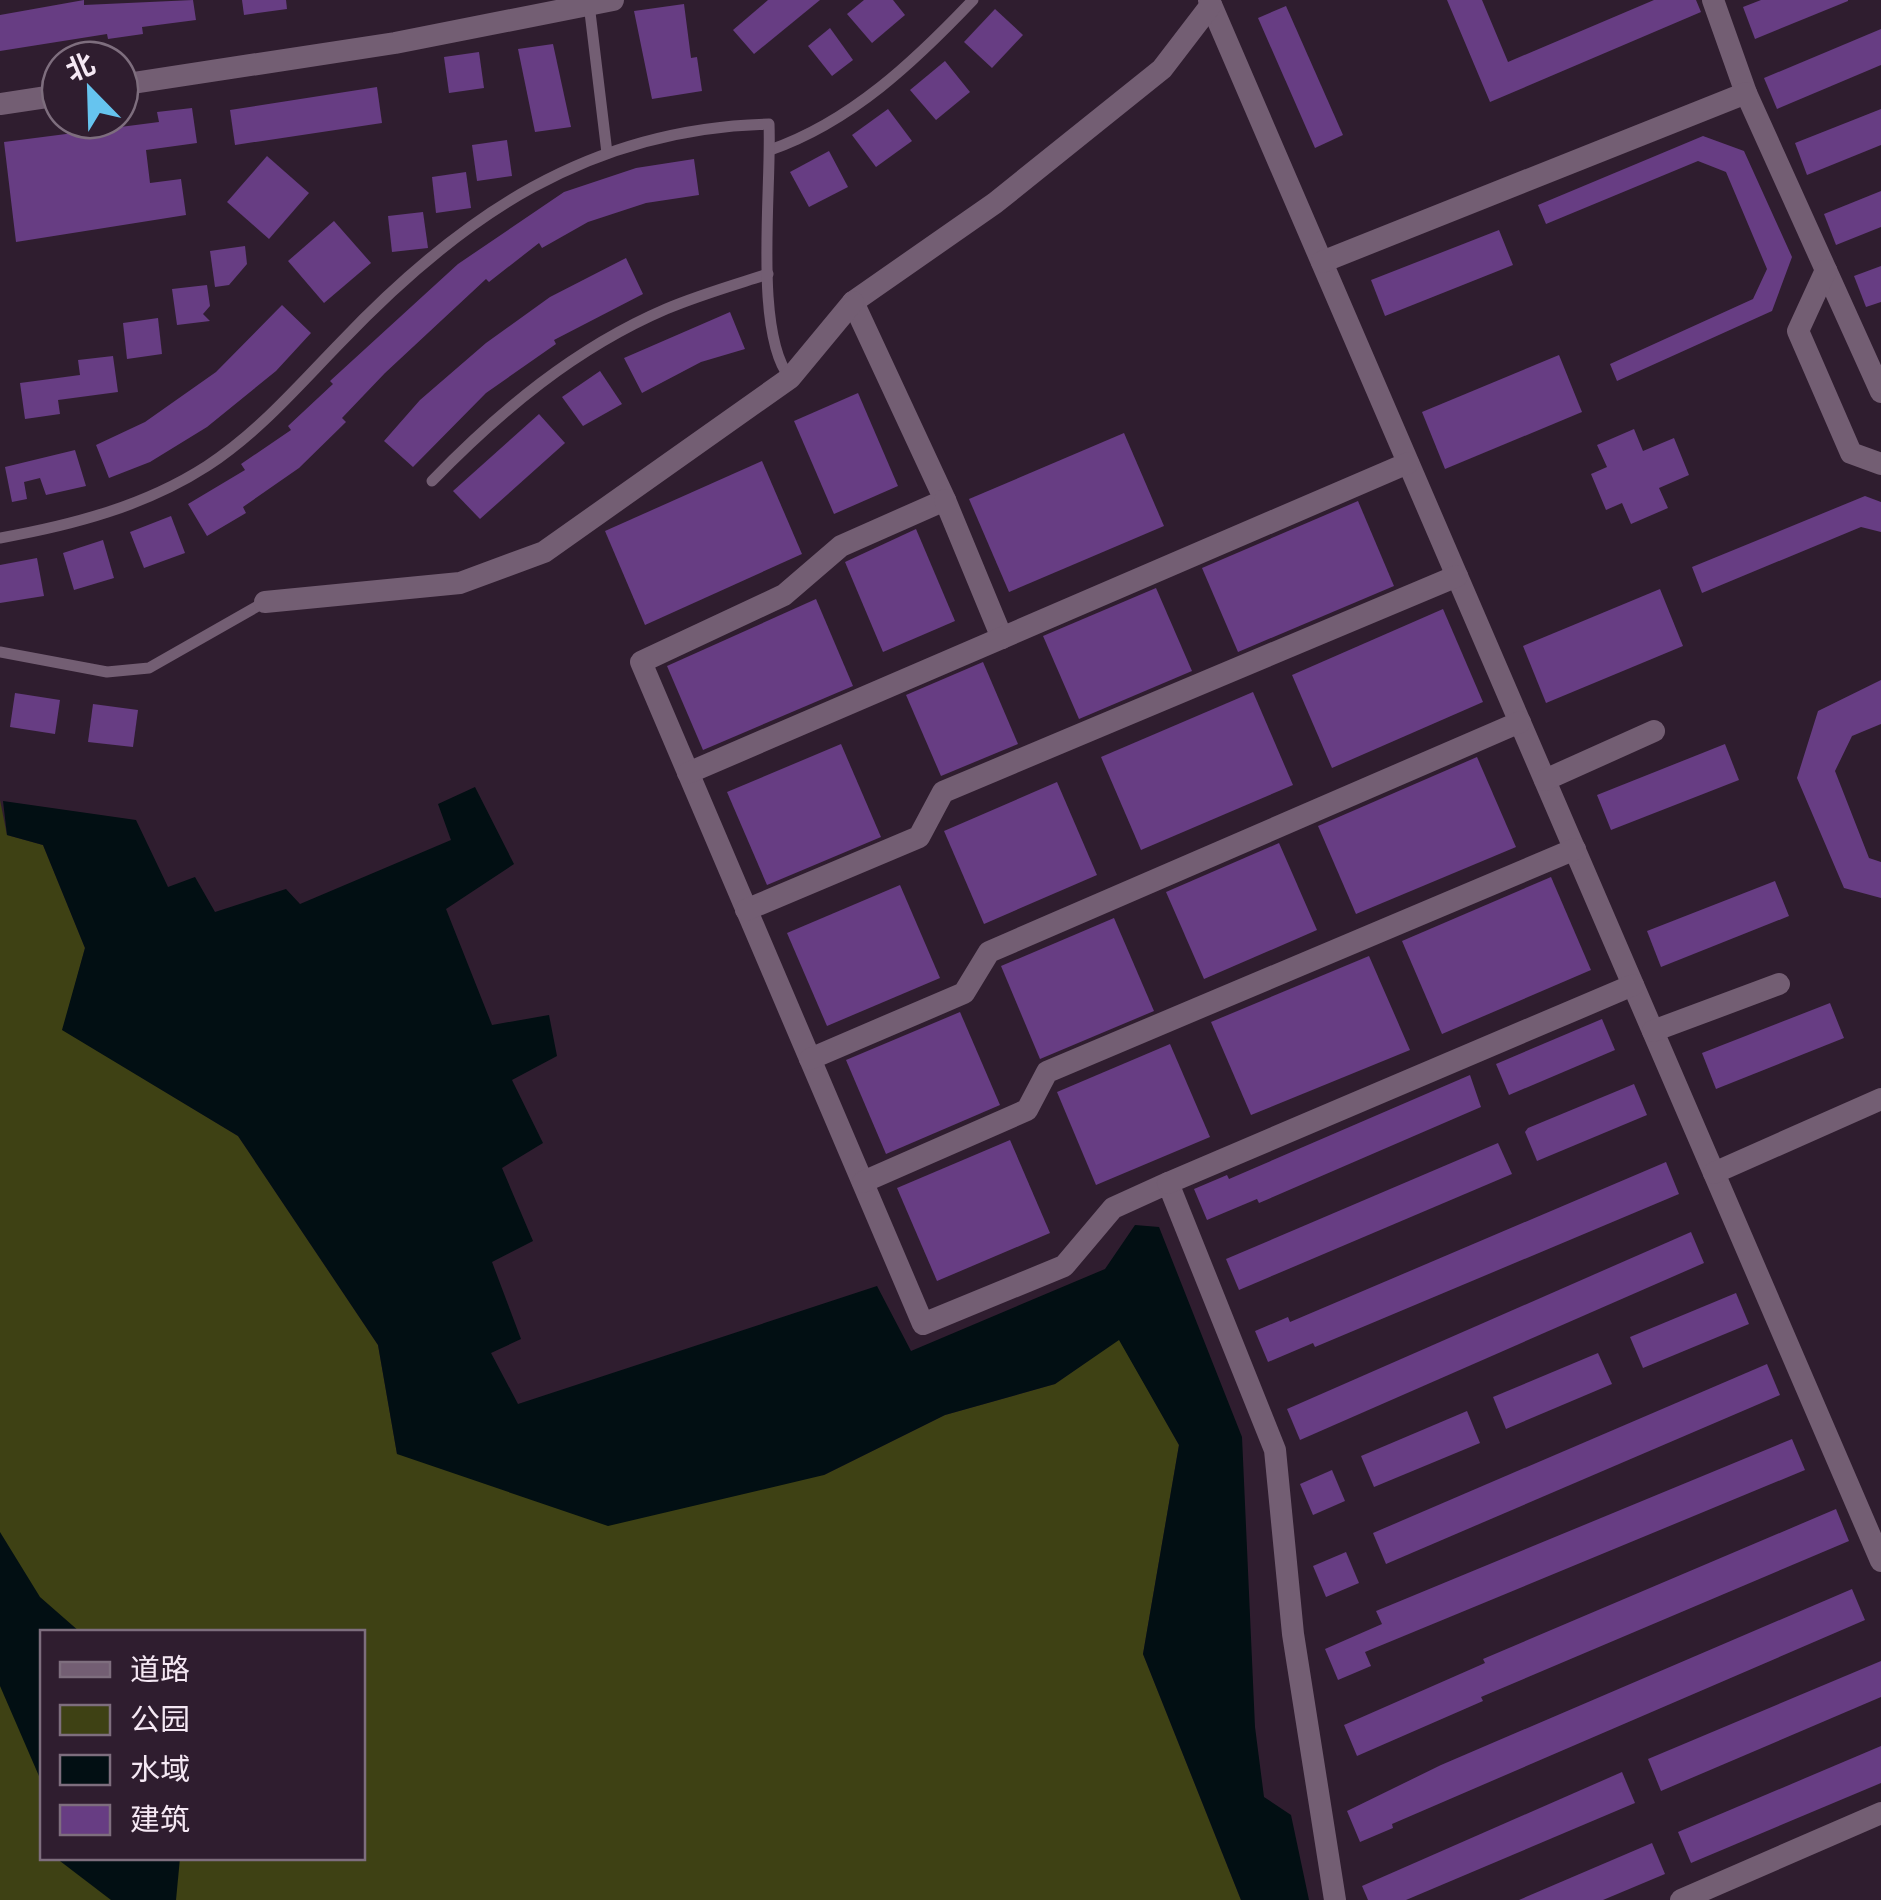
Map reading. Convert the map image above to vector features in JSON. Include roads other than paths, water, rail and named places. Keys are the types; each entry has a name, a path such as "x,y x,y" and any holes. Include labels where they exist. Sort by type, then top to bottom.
{"street":[{"path":"140,83 395,43 613,0"},
{"path":"1713,0 1746,93 1881,392"},
{"path":"1210,3 1881,1562"},
{"path":"265,602 460,583 544,552 790,378 853,302 995,203 1162,70 1210,3"},
{"path":"1322,262 1746,93"},
{"path":"0,104 40,98"},
{"path":"1826,270 1798,331 1851,453 1881,464"},
{"path":"853,302 945,500 1002,638"},
{"path":"688,774 1408,463"},
{"path":"945,500 841,546 784,595 640,662 923,1324 1064,1266 1113,1208 1633,985"},
{"path":"746,910 919,837 942,792 1457,576"},
{"path":"810,1060 964,993 988,952 1520,722"},
{"path":"1545,780 1654,731"},
{"path":"863,1182 1027,1110 1046,1072 1575,849"},
{"path":"1653,1031 1779,984"},
{"path":"1714,1173 1881,1100"},
{"path":"1168,1182 1275,1450 1292,1634 1335,1900"},
{"path":"1681,1900 1881,1813"}],"lane":[{"path":"770,150 805,138 843,115 897,74 973,0"},
{"path":"589,2 607,152"},
{"path":"0,538 116,511 206,466 294,395 418,266 513,195 607,152 728,125 769,124 768,274 774,353 790,378"},
{"path":"432,481 516,400 567,364 667,308 768,274"},
{"path":"0,652 107,672 150,668 265,602"}],"water":[{"path":"475,787 514,864 446,909 492,1025 549,1015 557,1056 512,1080 543,1143 502,1168 533,1241 492,1262 521,1339 491,1353 518,1404 877,1286 911,1351 1105,1269 1135,1225 1159,1227 1242,1437 1255,1727 1264,1797 1291,1815 1309,1900 1241,1900 1143,1654 1179,1445 1119,1340 1055,1384 945,1415 824,1475 608,1526 397,1454 378,1345 238,1136 62,1030 85,948 43,845 7,835 3,801 136,820 168,887 195,877 215,912 286,889 300,904 451,840 438,804"},
{"path":"0,1532 40,1597 78,1630 40,1630 40,1778 0,1686"},
{"path":"59,1860 180,1860 176,1900 111,1900"}]}
